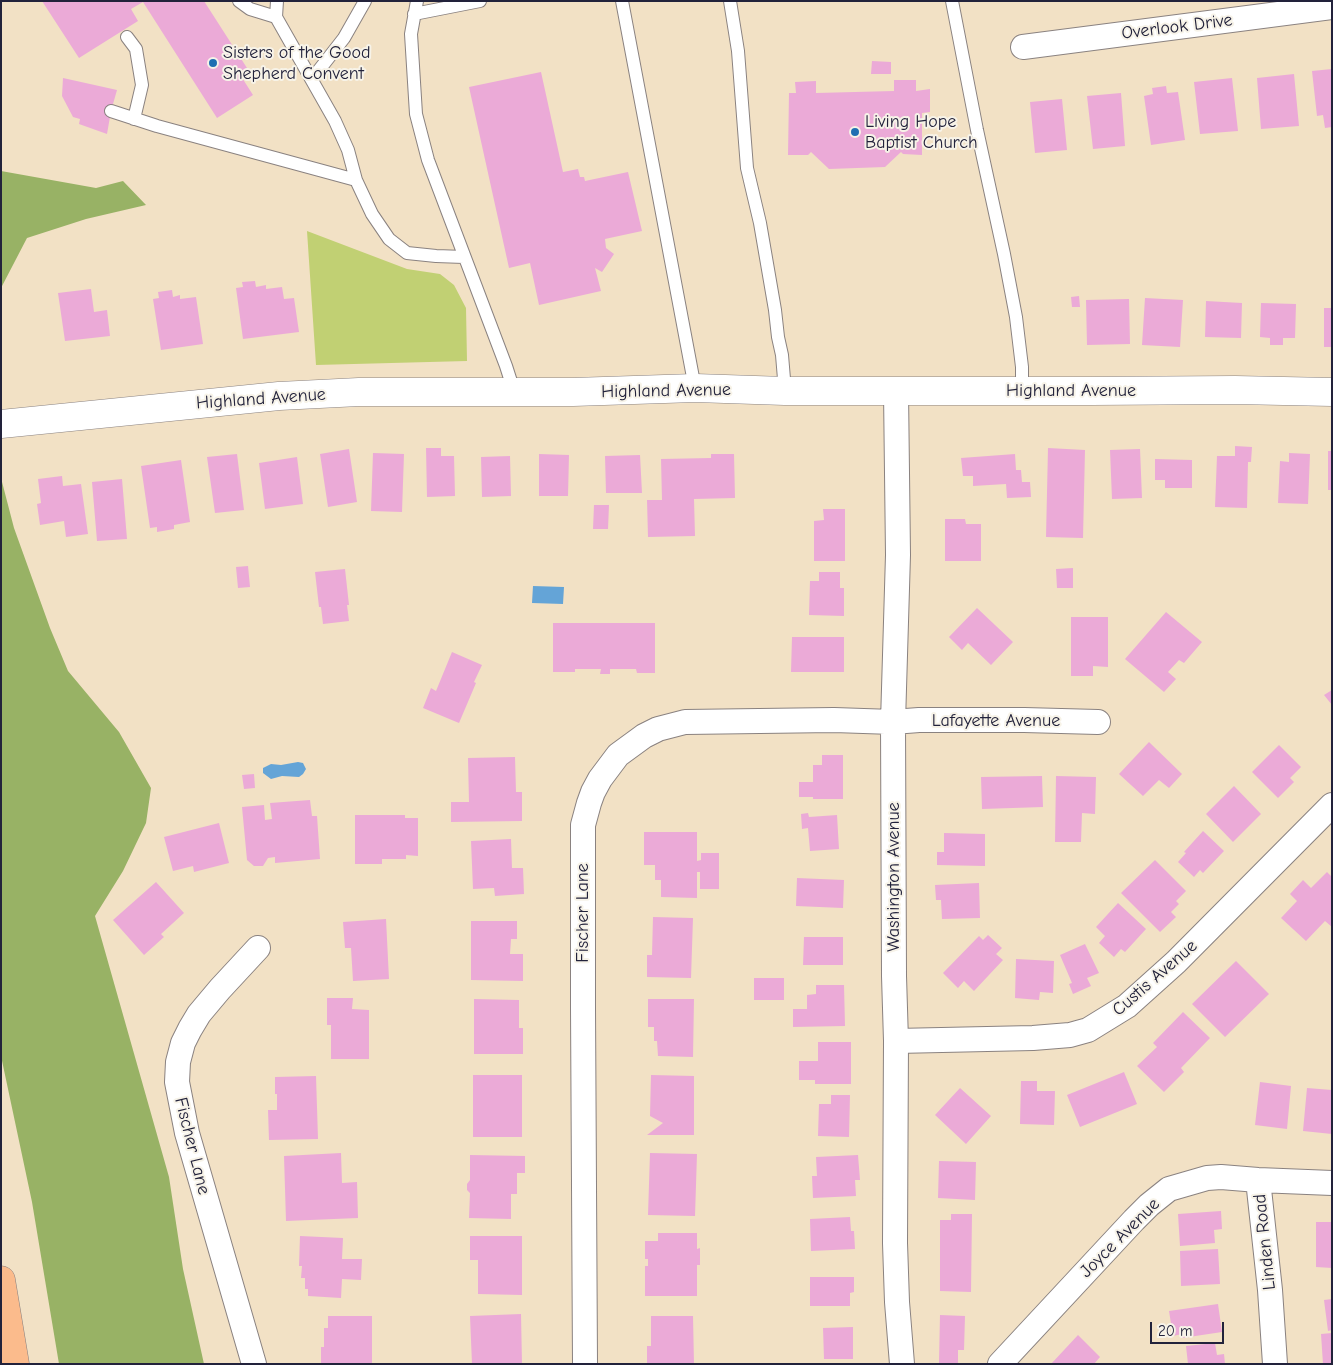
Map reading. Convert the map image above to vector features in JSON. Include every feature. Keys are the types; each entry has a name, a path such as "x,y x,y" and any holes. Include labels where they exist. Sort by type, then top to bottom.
{"highway":[{"path":"1,1280 15,1364"}],"street":[{"name":"Overlook Drive","path":"1023,47 1332,7"},
{"name":"Highland Avenue","path":"1,424 279,396 359,392 573,392 696,388 785,391 1234,390 1332,392"},
{"name":"Washington Avenue","path":"896,391 898,555 893,722 896,1041 895,1252 902,1364"},
{"name":"Fischer Lane","path":"585,1364 582,848 583,825 588,803 593,792 618,755 644,736 669,725 685,722 834,720 893,722"},
{"name":"Lafayette Avenue","path":"893,722 929,720 1098,722"},
{"name":"Custis Avenue","path":"896,1041 1033,1038 1088,1030 1127,1006 1176,962 1332,805"},
{"name":"Fischer Lane","path":"254,1364 187,1133 177,1082 178,1062 183,1043 198,1014 258,948"},
{"name":"Joyce Avenue","path":"1000,1364 1134,1220 1149,1205 1169,1190 1207,1178 1222,1177 1332,1183"},
{"name":"Linden Road","path":"1258,1180 1276,1364"}],"lane":[{"path":"239,1 250,9 276,17"},
{"path":"277,1 276,17 335,121 348,150 356,180 372,214 389,239 407,253 464,256"},
{"path":"312,79 344,38 365,1"},
{"path":"480,1 416,8 411,34 416,114 428,160 514,391"},
{"path":"622,1 696,388"},
{"path":"730,1 738,51 747,168 760,223 775,310 785,391"},
{"path":"952,1 1016,317 1022,367 1022,391"},
{"path":"127,37 136,49 142,85 134,119"},
{"path":"111,111 246,151 356,180"}],"green space":[{"path":"1,171 96,188 123,181 146,205 86,219 27,238 1,288"},
{"path":"307,231 407,269 440,274 454,285 466,308 467,361 316,365"},
{"path":"1,478 14,528 50,628 68,671 119,732 151,788 146,823 123,871 95,916 169,1177 183,1269 204,1364 59,1364 32,1202 1,1056"}],"water":[{"path":"533,586 564,587 563,604 532,603"},
{"path":"303,763 306,769 299,777 282,776 271,779 263,773 263,768 271,764 281,765"}],"building":[{"name":"Sisters of the Good Shepherd Convent","path":"42,1 204,1 247,68 239,73 253,95 217,118 143,2 131,9 138,21 79,58"},
{"path":"872,61 891,62 891,74 871,74"},
{"path":"1332,69 1332,127 1325,128 1323,115 1317,116 1312,71"},
{"path":"541,72 563,172 578,169 580,177 584,177 585,181 628,172 642,231 605,239 606,248 614,254 602,272 595,268 601,291 539,305 530,263 509,268 469,87"},
{"path":"1294,74 1299,126 1261,129 1257,78"},
{"path":"63,78 117,90 107,134 79,124 80,119 73,117 62,96"},
{"path":"1232,78 1238,131 1200,134 1194,82"},
{"name":"Living Hope Baptist Church","path":"894,80 916,80 916,91 930,89 930,112 922,113 922,155 903,154 901,152 885,167 829,169 811,152 808,155 788,155 789,93 796,93 795,82 816,81 816,93 894,91"},
{"path":"1166,86 1167,93 1178,92 1185,140 1151,145 1144,96 1153,94 1152,88"},
{"path":"1121,93 1125,146 1093,149 1087,96"},
{"path":"1062,99 1067,150 1035,153 1030,102"},
{"path":"255,281 256,287 266,285 266,289 282,287 284,299 294,298 299,332 243,339 236,288 243,287 242,282"},
{"path":"91,289 94,312 107,310 110,336 65,341 58,293"},
{"path":"172,290 173,297 180,295 180,299 196,297 203,344 161,350 153,299 159,298 158,292"},
{"path":"1079,296 1080,307 1072,307 1071,297"},
{"path":"1145,298 1183,300 1180,347 1142,345"},
{"path":"1129,299 1130,344 1087,345 1086,300"},
{"path":"1206,301 1242,303 1241,338 1205,337"},
{"path":"1261,303 1296,304 1295,338 1283,338 1283,345 1270,345 1270,338 1260,337"},
{"path":"1324,308 1332,308 1332,347 1324,347"},
{"path":"1235,446 1252,447 1251,462 1248,462 1247,508 1215,507 1217,456 1235,456"},
{"path":"426,448 441,448 441,456 454,456 455,496 427,497"},
{"path":"1048,448 1085,450 1083,538 1046,537"},
{"path":"349,449 357,502 328,507 320,454"},
{"path":"1140,449 1142,498 1112,499 1110,450"},
{"path":"1328,451 1332,451 1332,490 1328,490"},
{"path":"373,453 404,454 402,512 371,511"},
{"path":"1289,453 1310,454 1308,504 1278,503 1280,461 1289,462"},
{"path":"237,454 244,510 215,513 207,457"},
{"path":"539,454 569,455 568,496 539,496"},
{"path":"711,454 734,454 735,498 694,499 695,536 648,537 647,500 662,500 661,459 711,458"},
{"path":"1015,454 1016,470 1021,470 1022,482 1030,482 1031,497 1007,498 1006,484 973,486 973,476 963,476 961,458"},
{"path":"640,455 642,493 606,493 605,456"},
{"path":"510,456 511,496 482,497 481,457"},
{"path":"297,457 303,504 265,509 259,463"},
{"path":"1155,459 1192,460 1192,488 1165,488 1165,480 1155,480"},
{"path":"181,460 190,522 174,525 174,529 157,532 157,527 150,528 141,466"},
{"path":"62,476 63,486 81,484 88,534 66,537 64,521 40,525 37,504 41,503 38,479"},
{"path":"122,479 127,539 97,541 92,482"},
{"path":"594,505 609,505 608,529 593,529"},
{"path":"823,509 845,509 845,561 814,561 814,521 824,520"},
{"path":"945,519 965,519 966,524 981,524 981,561 945,561"},
{"path":"248,566 250,587 238,588 236,567"},
{"path":"1073,568 1073,588 1057,588 1056,569"},
{"path":"345,569 349,621 323,624 315,572"},
{"path":"819,572 840,572 840,588 844,588 844,616 809,615 810,581 819,581"},
{"path":"977,608 1013,642 991,665 968,643 962,650 949,637"},
{"path":"1166,612 1202,642 1184,663 1179,660 1168,672 1176,679 1164,692 1125,659"},
{"path":"1071,617 1108,617 1108,667 1093,666 1093,676 1071,676"},
{"path":"553,623 655,623 655,673 637,673 636,669 610,669 610,674 600,674 601,669 575,669 575,672 553,672"},
{"path":"792,637 844,637 844,672 791,672"},
{"path":"452,652 482,665 459,723 423,708 431,688 436,691"},
{"path":"1332,690 1332,705 1324,695"},
{"path":"1149,742 1182,774 1169,788 1159,780 1143,796 1119,774"},
{"path":"1279,745 1301,767 1290,778 1294,782 1278,798 1252,772"},
{"path":"822,755 843,755 843,799 799,797 799,782 813,782 813,765 822,765"},
{"path":"515,757 516,792 522,792 522,821 451,822 451,802 469,802 468,758"},
{"path":"254,774 255,788 244,789 242,775"},
{"path":"1042,776 1043,807 982,809 981,777"},
{"path":"1056,776 1096,777 1095,814 1082,813 1081,842 1055,842"},
{"path":"1234,786 1261,814 1233,842 1206,814"},
{"path":"310,800 312,816 317,816 320,859 275,863 275,857 268,858 263,866 254,866 247,860 242,807 264,805 265,820 272,819 270,803"},
{"path":"808,813 809,817 837,815 839,849 810,851 808,828 802,829 801,814"},
{"path":"355,815 405,815 405,818 418,818 418,856 406,855 406,859 382,859 382,864 355,864"},
{"path":"219,823 229,863 194,872 193,866 173,871 164,837"},
{"path":"1203,831 1224,851 1203,873 1200,870 1194,877 1178,862 1186,853 1184,852"},
{"path":"644,832 697,832 697,861 701,860 701,853 719,853 719,889 700,889 700,872 697,872 697,898 661,897 661,880 655,880 655,865 644,865"},
{"path":"944,833 985,834 985,866 937,865 937,852 944,852"},
{"path":"511,839 512,868 523,868 524,894 495,896 494,888 473,889 471,841"},
{"path":"1155,860 1186,891 1176,901 1179,904 1171,912 1176,917 1160,932 1121,893"},
{"path":"1327,872 1332,877 1332,927 1325,921 1306,941 1281,918 1297,901 1290,894 1303,880 1311,888"},
{"path":"797,878 844,880 843,908 796,906"},
{"path":"156,882 184,913 161,934 164,937 144,955 113,920"},
{"path":"979,883 980,918 942,919 941,900 936,900 935,885"},
{"path":"1118,903 1146,929 1125,952 1121,949 1114,957 1099,943 1105,936 1096,927"},
{"path":"653,917 693,918 691,978 647,977 647,955 652,955"},
{"path":"386,919 389,979 353,981 351,948 345,948 343,922"},
{"path":"471,921 517,921 517,939 511,939 510,954 523,954 523,981 471,980"},
{"path":"988,935 1002,948 996,954 1003,960 974,991 964,981 958,988 943,973 979,936 983,940"},
{"path":"804,937 843,937 843,965 803,965"},
{"path":"1085,944 1099,973 1087,978 1091,986 1073,994 1069,984 1072,983 1060,955"},
{"path":"1016,959 1054,961 1053,993 1040,992 1039,1000 1015,998"},
{"path":"1236,961 1269,994 1225,1037 1192,1004"},
{"path":"754,978 784,978 784,1000 754,1000"},
{"path":"816,985 844,985 845,1026 793,1027 793,1009 807,1009 807,995 816,994"},
{"path":"327,998 353,998 352,1009 369,1010 369,1059 331,1059 331,1025 327,1025"},
{"path":"474,999 519,1000 519,1028 523,1028 523,1054 474,1054"},
{"path":"648,999 694,999 693,1057 658,1056 657,1041 654,1041 654,1027 648,1027"},
{"path":"1183,1012 1210,1038 1181,1068 1184,1072 1164,1092 1137,1066 1157,1047 1153,1043"},
{"path":"818,1042 851,1042 851,1084 815,1084 815,1080 799,1080 799,1061 818,1061"},
{"path":"1124,1072 1137,1104 1080,1127 1067,1095"},
{"path":"473,1075 522,1075 522,1137 473,1137"},
{"path":"651,1075 694,1076 694,1135 647,1135 663,1123 650,1116"},
{"path":"316,1076 318,1139 269,1140 268,1110 277,1110 275,1077"},
{"path":"1021,1081 1037,1081 1037,1091 1055,1091 1054,1125 1020,1124"},
{"path":"1260,1082 1291,1086 1287,1129 1255,1125"},
{"path":"960,1088 991,1116 966,1144 935,1115"},
{"path":"1307,1088 1332,1090 1332,1134 1303,1131"},
{"path":"831,1095 850,1095 849,1137 818,1136 819,1104 831,1104"},
{"path":"341,1153 342,1183 357,1182 358,1218 286,1221 284,1156"},
{"path":"650,1153 697,1154 695,1216 648,1215"},
{"path":"470,1155 525,1156 525,1173 517,1173 517,1194 511,1194 511,1219 469,1218 470,1193 467,1190 467,1184 470,1180"},
{"path":"858,1155 860,1180 855,1180 856,1196 813,1198 812,1176 817,1176 816,1157"},
{"path":"939,1161 976,1162 975,1200 938,1198"},
{"path":"1221,1211 1222,1229 1214,1230 1215,1243 1180,1246 1178,1214"},
{"path":"951,1214 972,1214 971,1292 940,1291 940,1220 951,1220"},
{"path":"850,1217 851,1231 854,1231 855,1249 811,1251 810,1219"},
{"path":"1316,1222 1332,1222 1332,1268 1316,1267"},
{"path":"658,1233 697,1233 697,1249 700,1248 700,1265 697,1265 697,1296 645,1296 645,1266 648,1266 648,1259 645,1259 645,1241 658,1241"},
{"path":"300,1236 343,1238 342,1259 362,1259 361,1280 342,1279 341,1298 308,1296 308,1289 305,1289 305,1278 301,1278 302,1266 299,1266"},
{"path":"470,1236 522,1236 522,1295 478,1294 478,1260 470,1260"},
{"path":"1218,1249 1220,1284 1181,1286 1180,1251"},
{"path":"810,1277 854,1277 854,1292 850,1293 850,1306 810,1306"},
{"path":"1332,1299 1332,1330 1328,1331 1324,1300"},
{"path":"1218,1304 1222,1332 1182,1338 1182,1334 1173,1336 1169,1311"},
{"path":"521,1314 522,1364 472,1364 470,1316"},
{"path":"940,1315 965,1316 964,1350 958,1350 958,1363 939,1363"},
{"path":"328,1316 372,1316 372,1364 321,1364 321,1347 324,1347 324,1328 328,1328"},
{"path":"651,1316 693,1316 694,1364 647,1364 647,1346 651,1346"},
{"path":"853,1327 853,1359 824,1359 823,1328"},
{"path":"1332,1333 1332,1364 1323,1364 1321,1334"},
{"path":"1078,1335 1100,1357 1094,1364 1051,1364"},
{"path":"1215,1343 1217,1355 1224,1354 1225,1364 1188,1364 1186,1346"}],"place":[{"name":"Sisters of the Good Shepherd Convent","path":"213,63"},
{"name":"Living Hope Baptist Church","path":"855,132"}]}
